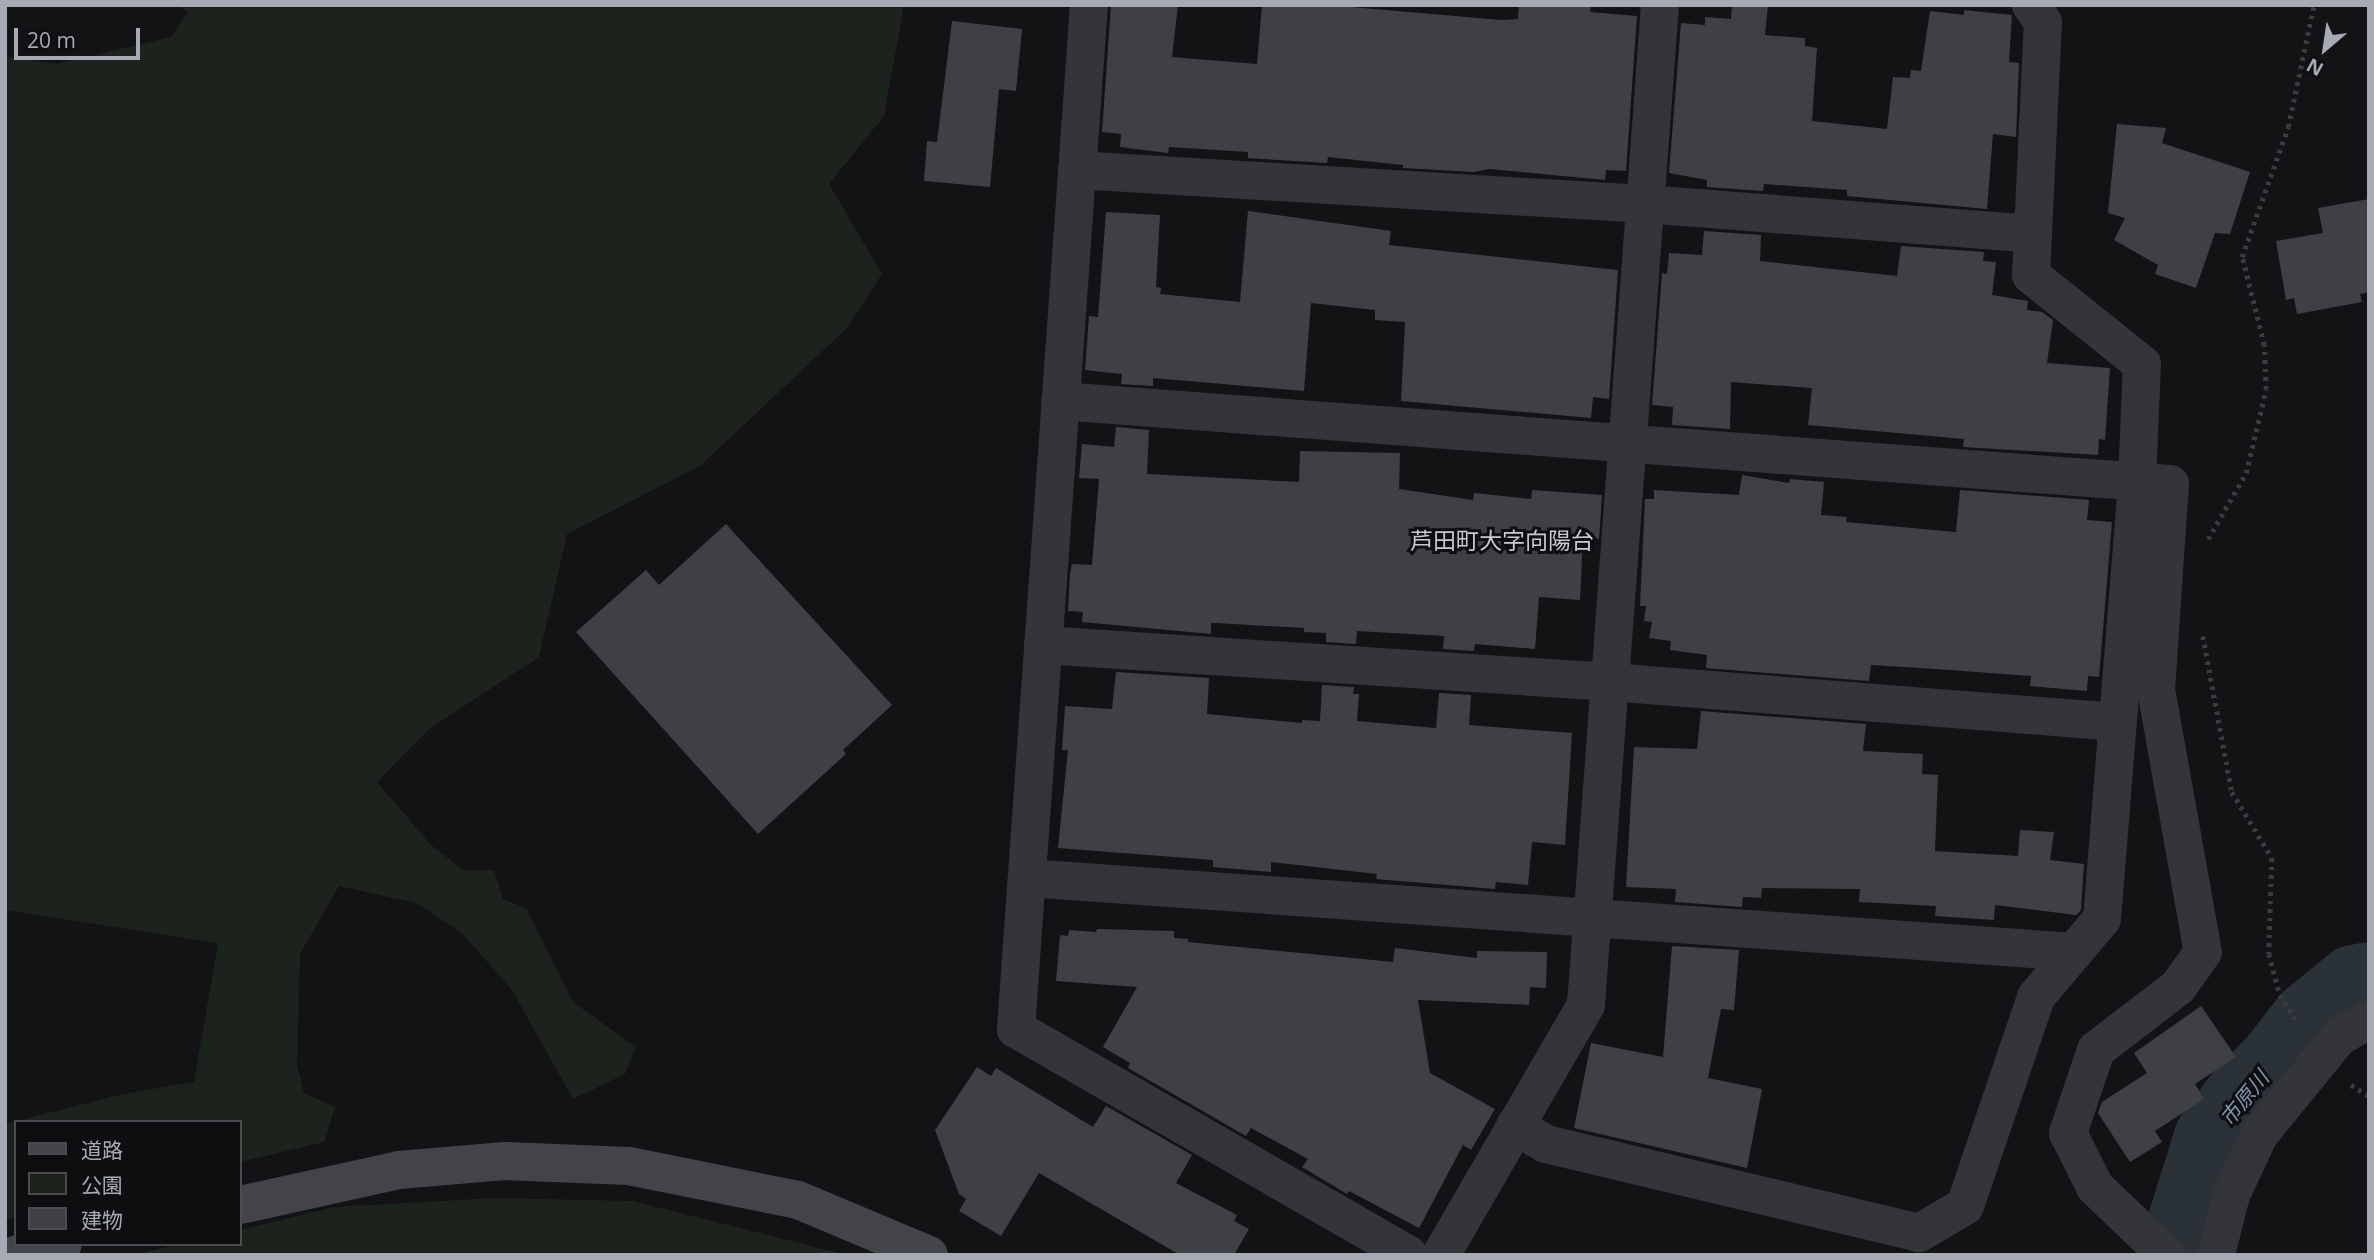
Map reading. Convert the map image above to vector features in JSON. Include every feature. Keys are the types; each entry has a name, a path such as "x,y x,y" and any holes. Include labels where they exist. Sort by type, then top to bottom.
{"street":[{"path":"1088,5 1016,1029 1409,1255"},
{"path":"1441,1255 1586,1005 1660,5"},
{"path":"1515,1126 1546,1144 1919,1233 1965,1206 2036,996 2102,919 2137,482 2142,364 2031,275 2043,22 2031,5"},
{"path":"1077,170 1645,204 2033,234"},
{"path":"1060,401 2170,484 2156,689 2203,952 2178,987 2096,1050 2068,1133 2095,1187 2166,1255"},
{"path":"1043,645 1610,682 2117,722"},
{"path":"1027,878 2074,952"},
{"path":"2216,1255 2231,1195 2259,1135 2315,1063 2339,1037 2369,1020"},
{"path":"242,1205 398,1170 505,1161 629,1166 798,1200 929,1255"},
{"path":"14,1255 54,1246"}],"path":[{"path":"2203,548 2246,472 2266,389 2264,345 2242,257 2288,127 2314,5"},
{"path":"2200,622 2232,792 2272,858 2269,954 2280,995 2308,1040 2315,1063"}],"green space":[{"path":"177,5 904,5 884,116 829,184 882,274 847,328 700,466 567,534 539,657 429,729 377,782 431,845 463,870 494,870 503,899 526,908 573,1002 636,1047 625,1074 573,1099 512,990 463,934 417,903 339,886 300,954 297,1065 304,1093 335,1107 324,1142 242,1162 242,1120 21,1120 123,1094 194,1082 218,943 5,910 5,56 57,64 171,37 188,12"},
{"path":"14,1122 14,1218 5,1220 5,1124"},
{"path":"495,1198 633,1201 847,1255 133,1255 170,1246 242,1246 242,1230 334,1207"}],"building":[{"path":"1111,5 1178,5 1172,57 1257,64 1262,5 1328,5 1501,20 1518,19 1519,5 1591,5 1590,12 1637,16 1626,171 1606,170 1605,180 1489,169 1474,172 1403,168 1403,165 1328,157 1327,163 1248,158 1248,152 1169,147 1168,153 1120,147 1121,134 1102,132"},
{"path":"1732,5 1768,5 1765,35 1805,38 1805,46 1817,48 1812,121 1887,129 1893,77 1910,78 1911,70 1921,71 1930,11 1964,15 1964,10 2012,15 2009,62 2019,63 2016,137 1993,134 1987,209 1847,196 1847,190 1764,184 1763,191 1707,187 1707,180 1669,173 1681,23 1705,25 1705,17 1731,19"},
{"path":"952,21 1022,29 1016,91 999,89 990,187 924,181 927,141 937,142"},
{"path":"2117,124 2166,128 2162,143 2250,172 2230,234 2215,233 2196,288 2155,274 2158,265 2114,240 2125,218 2108,213"},
{"path":"2369,199 2369,292 2360,294 2362,302 2297,314 2294,298 2286,300 2276,241 2323,233 2318,208"},
{"path":"1248,211 1391,231 1389,245 1618,270 1609,399 1593,397 1591,418 1401,401 1405,322 1375,320 1375,310 1311,303 1304,391 1153,378 1153,386 1121,384 1122,374 1085,370 1089,316 1098,317 1106,212 1160,215 1156,287 1161,288 1160,294 1240,302"},
{"path":"1704,231 1761,235 1760,261 1897,276 1901,246 1984,252 1983,261 1996,262 1992,295 2028,301 2027,310 2042,312 2053,320 2047,363 2110,368 2105,440 2099,439 2098,455 1963,447 1964,439 1808,425 1812,388 1731,382 1730,429 1672,425 1673,407 1652,405 1662,273 1667,274 1669,253 1702,255"},
{"path":"1116,427 1149,430 1147,474 1299,482 1300,451 1400,453 1399,489 1473,500 1474,493 1531,499 1532,490 1602,495 1599,539 1583,538 1580,600 1539,597 1535,649 1475,644 1474,651 1443,649 1444,636 1357,631 1356,644 1326,642 1326,633 1304,632 1304,628 1211,623 1211,634 1082,622 1083,612 1068,611 1070,573 1072,564 1092,565 1099,479 1079,478 1082,444 1114,447"},
{"path":"1742,475 1789,483 1790,479 1824,482 1821,515 1847,517 1846,522 1956,532 1960,490 2089,500 2087,520 2112,522 2099,677 2088,676 2087,691 2030,686 2031,676 1871,665 1869,681 1706,668 1707,655 1670,650 1671,641 1649,638 1652,622 1644,621 1646,606 1640,606 1645,499 1654,499 1654,490 1739,495"},
{"path":"726,524 892,705 843,750 846,754 758,834 576,632 646,570 659,585"},
{"path":"1116,672 1209,678 1207,714 1302,723 1302,720 1320,721 1322,685 1354,687 1353,694 1359,694 1357,721 1436,728 1439,693 1471,695 1469,725 1572,733 1565,845 1532,842 1528,885 1496,882 1495,889 1376,879 1377,874 1271,862 1271,872 1213,867 1213,860 1058,848 1068,750 1062,750 1065,706 1112,709"},
{"path":"1701,711 1866,724 1863,751 1923,754 1922,774 1938,775 1935,851 2018,856 2020,830 2054,832 2050,860 2084,864 2081,910 2076,915 1995,905 1994,920 1935,916 1936,906 1859,902 1860,889 1762,888 1761,898 1743,897 1742,907 1675,902 1676,889 1626,887 1634,747 1697,749"},
{"path":"1097,929 1174,931 1174,938 1188,939 1188,942 1393,962 1395,948 1477,958 1477,951 1547,952 1546,988 1530,987 1529,1005 1418,1000 1430,1073 1495,1109 1471,1150 1463,1145 1419,1228 1349,1191 1347,1194 1302,1167 1308,1159 1251,1128 1246,1136 1128,1068 1130,1063 1103,1047 1137,987 1056,981 1060,935 1068,936 1069,930 1096,932"},
{"path":"1672,946 1739,950 1734,1010 1721,1009 1708,1078 1762,1089 1747,1168 1574,1128 1591,1043 1663,1057"},
{"path":"2201,1006 2236,1057 2195,1084 2204,1099 2155,1131 2162,1142 2130,1162 2098,1113 2102,1102 2147,1073 2134,1053"},
{"path":"977,1067 991,1076 996,1068 1093,1127 1106,1106 1192,1155 1176,1183 1237,1215 1234,1221 1249,1229 1234,1255 1180,1255 1039,1173 1001,1236 959,1211 966,1199 959,1194 935,1130"}],"waterway":[{"name":"市原川","path":"2195,1255 2182,1230 2211,1137 2238,1100 2277,1059 2308,1019 2353,982 2369,979"}],"district":[{"name":"芦田町大字向陽台","path":"1502,540"}]}
